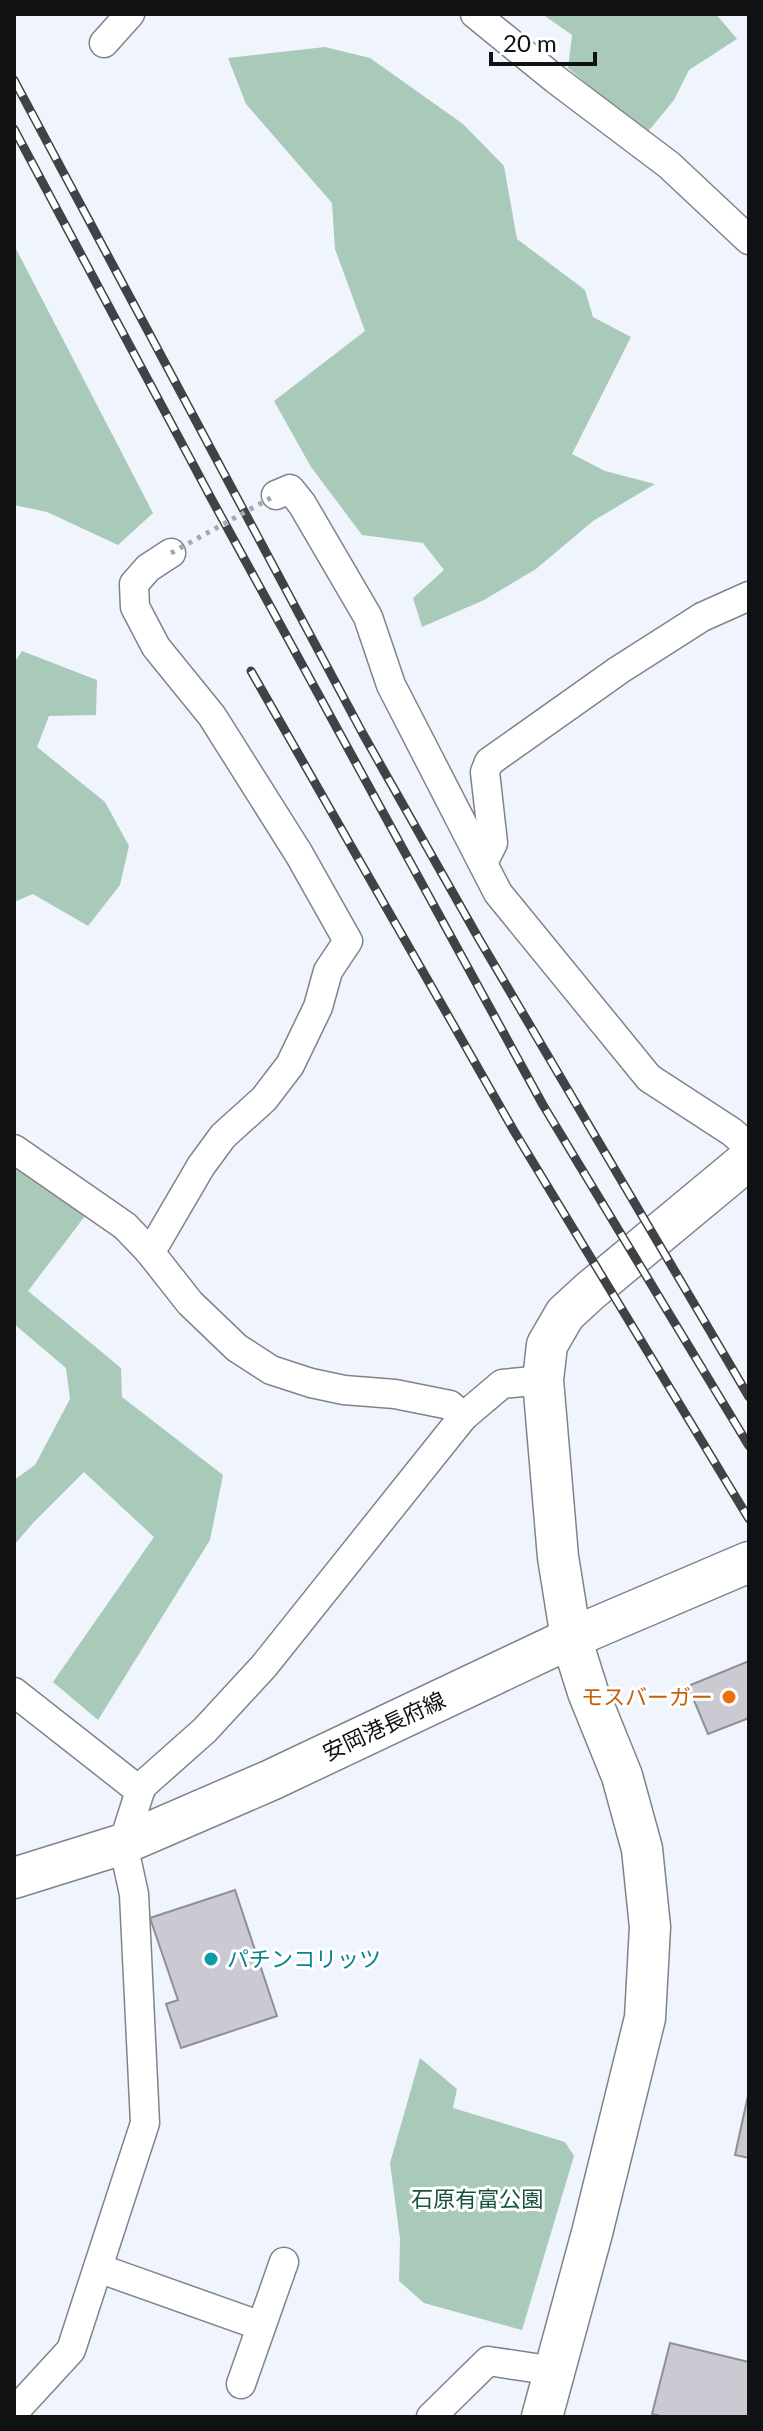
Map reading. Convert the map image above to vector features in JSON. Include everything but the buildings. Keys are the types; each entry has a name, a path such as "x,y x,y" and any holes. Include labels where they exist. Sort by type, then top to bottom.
{"street":[{"path":"104,43 130,14"},
{"path":"475,14 669,165 749,240"},
{"path":"276,495 290,489 302,504 368,617 391,685 498,893 649,1078 732,1132 749,1147"},
{"path":"149,1251 223,1136 264,1099 290,1065 318,1007 328,971 348,941 299,854 212,716 156,647 135,607 134,584 148,568 171,553"},
{"path":"483,863 493,843 485,772 489,762 619,670 702,617 749,596"},
{"path":"14,1149 125,1226 190,1303 237,1348 271,1370 333,1388 395,1394 450,1405 463,1417"},
{"path":"542,2417 592,2233 645,2018 650,1927 642,1849 630,1805 571,1638 558,1557 543,1380 547,1345 565,1314 749,1159"},
{"path":"14,2412 71,2350 145,2123 134,1894 123,1844 143,1785 205,1730 264,1666 463,1417 502,1384 543,1380"},
{"name":"安岡港長府線","path":"14,1878 123,1844 271,1780 571,1638 749,1562"},
{"path":"19,1703 140,1791"},
{"path":"241,2384 284,2262"},
{"path":"98,2268 261,2326"},
{"path":"431,2417 488,2361 555,2371"}],"path":[{"path":"171,553 276,495"}],"green space":[{"path":"542,14 716,14 737,39 689,70 674,100 646,134 568,68 572,35"},
{"path":"325,47 370,58 463,124 504,166 517,239 585,290 593,317 631,337 572,454 605,471 655,484 593,521 536,569 484,600 422,627 413,598 444,570 423,543 362,535 311,467 274,401 365,331 335,249 332,203 246,104 228,58"},
{"path":"14,245 153,513 118,545 47,512 14,505"},
{"path":"22,651 97,680 96,715 49,716 37,747 105,802 129,846 120,885 88,926 33,894 14,902 14,663"},
{"path":"14,1163 88,1212 28,1291 121,1368 122,1397 223,1475 210,1540 98,1720 53,1682 154,1537 84,1472 14,1545 14,1480 35,1465 70,1399 66,1368 14,1324"},
{"name":"石原有富公園","path":"420,2058 457,2089 453,2108 565,2142 574,2156 522,2330 424,2303 399,2281 400,2239 390,2163"}],"railway":[{"path":"14,80 363,734 479,939 749,1397"},
{"path":"14,129 211,498 543,1105 749,1446"},
{"path":"251,671 514,1131 749,1519"}],"place":[{"name":"モスバーガー","path":"729,1697"},
{"name":"パチンコリッツ","path":"211,1959"}]}
